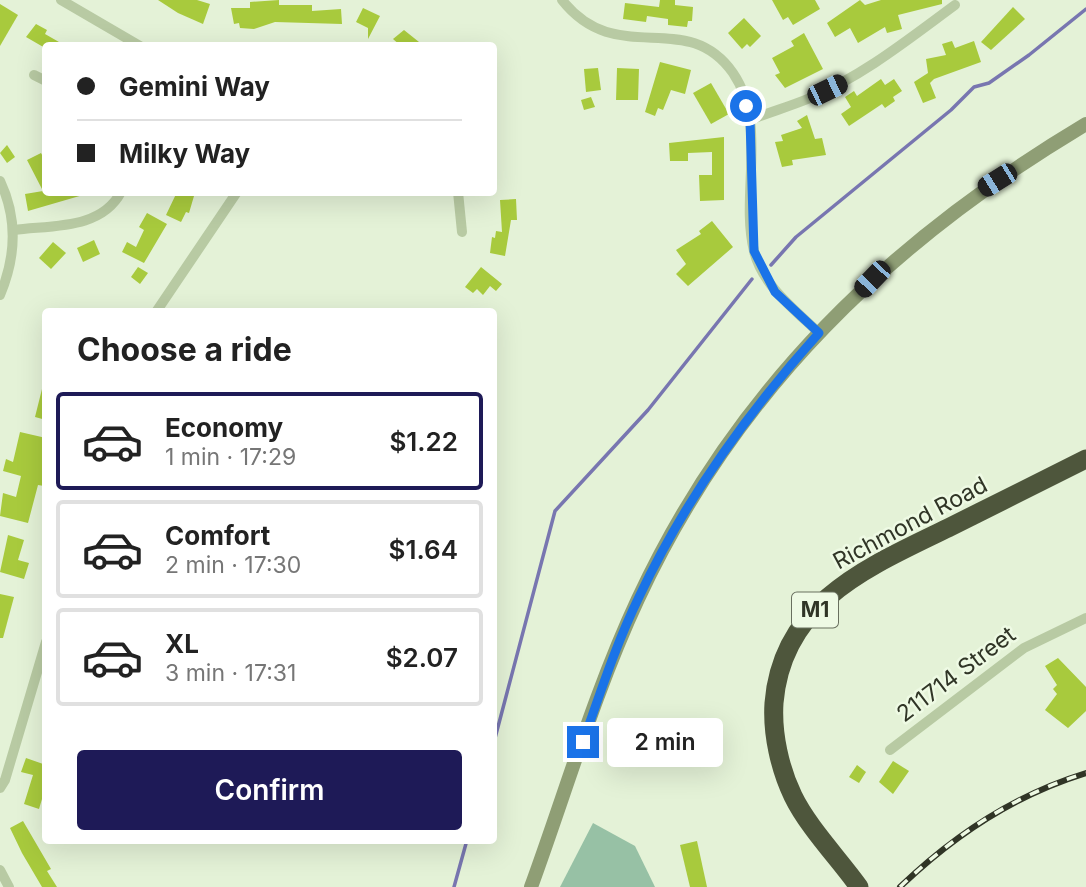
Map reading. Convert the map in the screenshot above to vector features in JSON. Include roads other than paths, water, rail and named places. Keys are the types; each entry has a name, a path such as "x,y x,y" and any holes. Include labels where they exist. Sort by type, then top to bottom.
{"highway":[{"name":"Richmond Road","path":"859,887 794,798 782,767 775,736 776,689 785,655 796,632 824,600 868,568 1086,459"}],"street":[{"path":"61,0 133,42"},
{"path":"562,0 579,19 609,35 689,40 704,46 734,74 743,91 750,120 754,251 775,292 819,333"},
{"path":"750,120 811,98 843,82 898,47 955,5"},
{"path":"34,75 42,79"},
{"path":"531,887 608,671 639,596 669,540 738,430 819,333 872,279 978,192 1086,124"},
{"path":"0,181 14,230 12,264 0,295"},
{"path":"14,230 95,218 111,208 118,196"},
{"path":"159,308 234,196"},
{"path":"458,196 462,232"},
{"name":"211714 Street","path":"890,750 1024,648 1086,618"},
{"path":"0,788 5,780 42,655"},
{"path":"0,870 9,887"}],"waterway":[{"path":"771,265 796,237 951,110 974,87 989,83 1086,9"},
{"path":"497,731 555,511 648,410 752,279"},
{"path":"454,887 466,844"}],"railway":[{"path":"900,887 942,850 986,819 1034,793 1086,773"}]}
